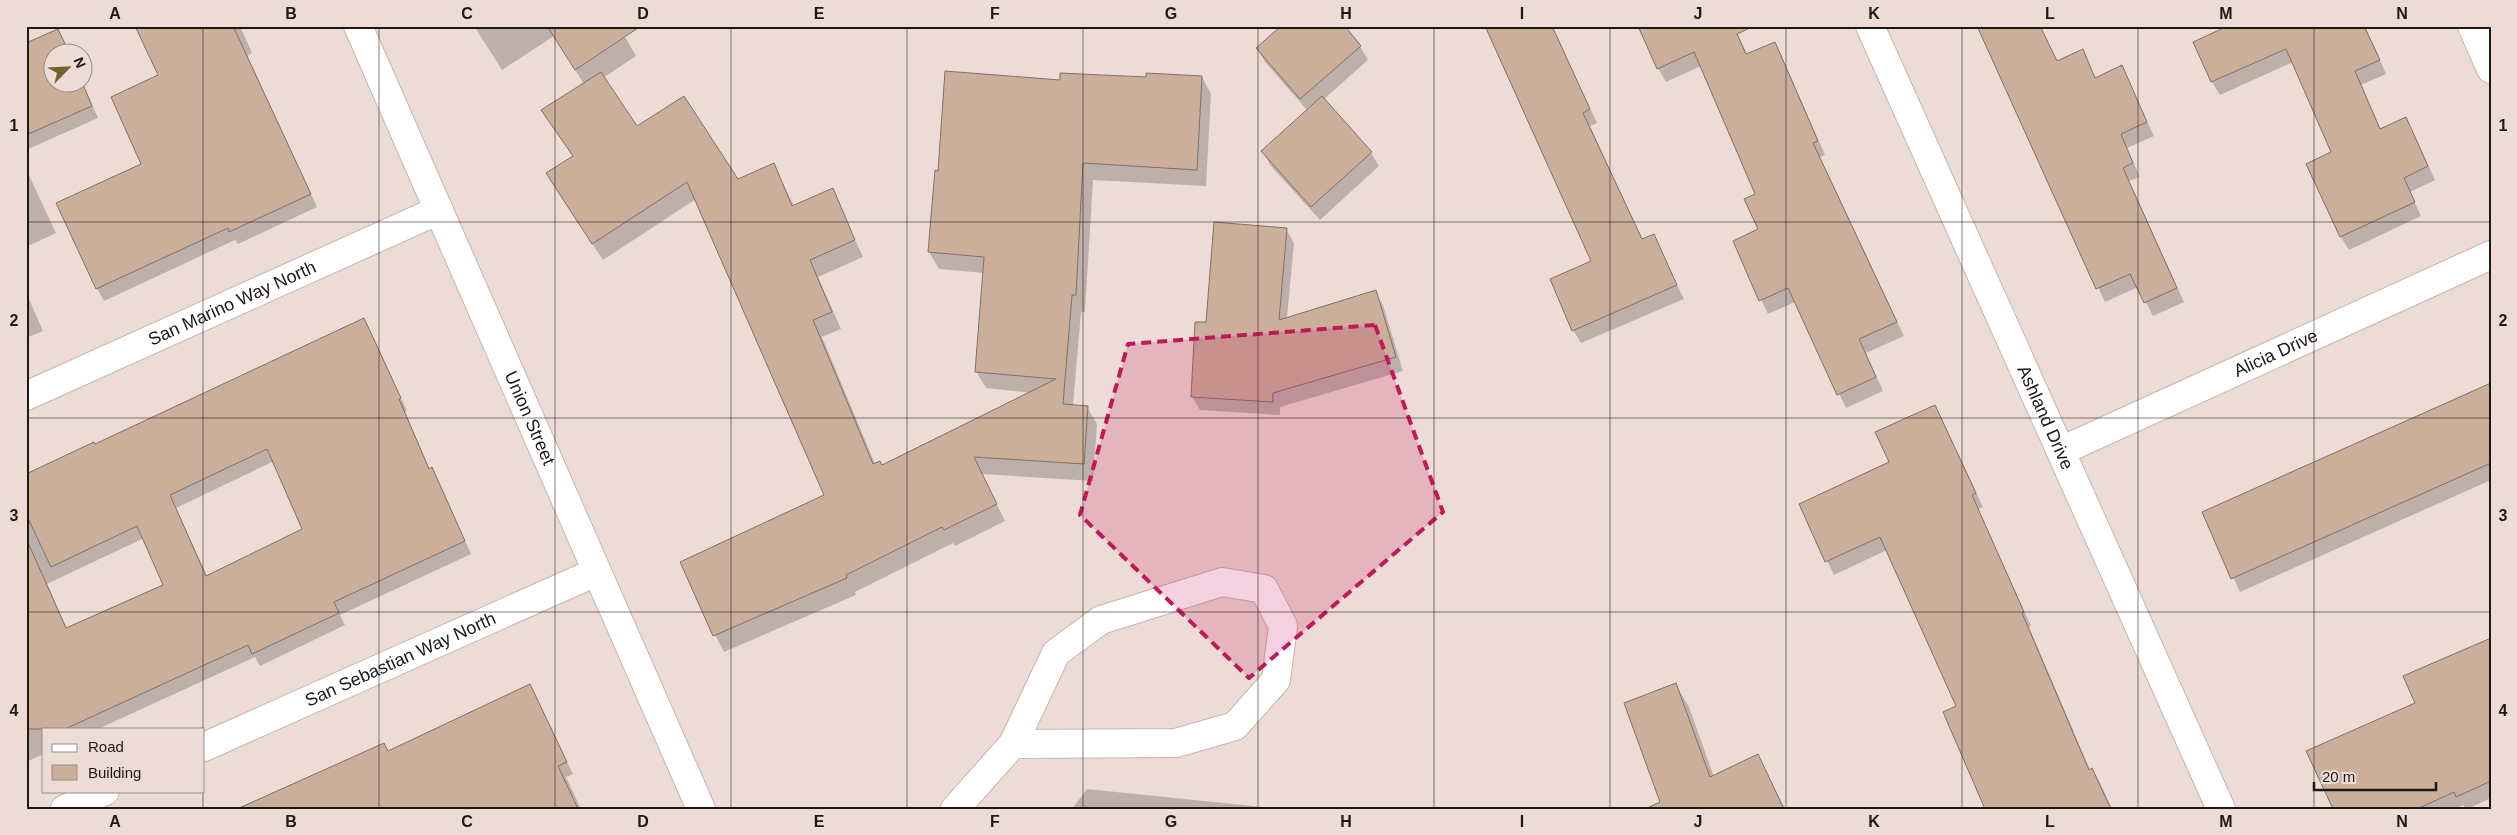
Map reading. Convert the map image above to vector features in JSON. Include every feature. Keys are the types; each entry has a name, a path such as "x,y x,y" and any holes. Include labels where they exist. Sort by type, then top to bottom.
{"street":[{"name":"Union Street","path":"358,26 701,809"},
{"name":"Ashland Drive","path":"1870,26 2221,809"},
{"path":"2472,26 2491,69"},
{"name":"San Marino Way North","path":"26,396 439,210"},
{"name":"Alicia Drive","path":"2061,451 2491,255"},
{"name":"San Sebastian Way North","path":"205,747 596,572"},
{"path":"955,809 1013,744 1056,653 1101,620 1222,582 1264,589 1283,626 1276,680 1235,726 1176,744 1013,744"},
{"path":"65,809 102,792"}],"highlighted area":[{"path":"1375,325 1443,512 1249,678 1080,515 1128,344"}],"building":[{"path":"135,26 233,26 311,194 229,232 228,228 96,289 56,203 141,164 111,97 158,75"},
{"path":"547,26 641,26 575,70"},
{"path":"1281,26 1345,26 1361,46 1300,99 1256,48"},
{"path":"1485,26 1552,26 1590,109 1583,113 1642,239 1654,234 1677,285 1572,331 1550,279 1591,261"},
{"path":"1638,26 1754,26 1737,34 1746,54 1775,42 1818,141 1813,143 1897,322 1859,339 1876,377 1837,395 1788,288 1759,301 1733,241 1758,229 1744,199 1755,194 1694,52 1657,69"},
{"path":"1977,26 2040,26 2057,61 2083,49 2095,78 2122,65 2147,122 2121,134 2133,163 2123,168 2177,288 2144,303 2130,274 2096,289"},
{"path":"2228,26 2364,26 2380,60 2355,71 2380,129 2406,117 2428,166 2404,178 2415,202 2340,237 2306,164 2331,152 2286,49 2211,82 2193,42"},
{"path":"58,29 64,42 42,42 42,92 86,92 92,106 26,135 26,43"},
{"path":"945,71 1060,80 1060,73 1146,77 1146,73 1202,76 1197,170 1083,163 1076,295 1072,295 1063,404 1088,406 1084,464 974,457 997,504 944,530 942,527 846,575 847,578 713,636 680,562 824,495 687,182 592,244 546,173 573,156 541,110 601,72 637,126 684,96 738,179 774,163 792,206 833,188 855,240 810,260 832,312 813,320 873,464 880,461 882,465 1056,379 975,372 984,257 928,252 935,170 938,171"},
{"path":"1322,96 1372,152 1311,207 1261,151"},
{"path":"1214,222 1287,228 1279,320 1376,290 1396,357 1273,393 1273,402 1191,397 1195,322 1206,322"},
{"path":"364,318 401,398 399,399 429,469 432,467 465,541 334,602 339,613 252,654 248,645 67,728 26,729 26,538 66,628 163,585 137,526 51,567 26,514 26,474 94,442 95,444","holes":["267,449 302,529 206,576 170,495"]},
{"path":"2491,383 2491,463 2231,579 2202,512"},
{"path":"1935,405 1976,493 1972,495 2024,612 2022,613 2089,770 2092,768 2111,809 1985,809 1943,712 1956,706 1880,537 1825,562 1799,504 1889,462 1875,432"},
{"path":"2491,638 2491,781 2456,797 2454,792 2417,809 2333,809 2306,751 2415,703 2403,676"},
{"path":"1676,683 1710,777 1758,754 1784,809 1645,809 1660,802 1624,703"},
{"path":"530,684 567,762 558,766 578,809 237,809 384,743 388,751"}]}
